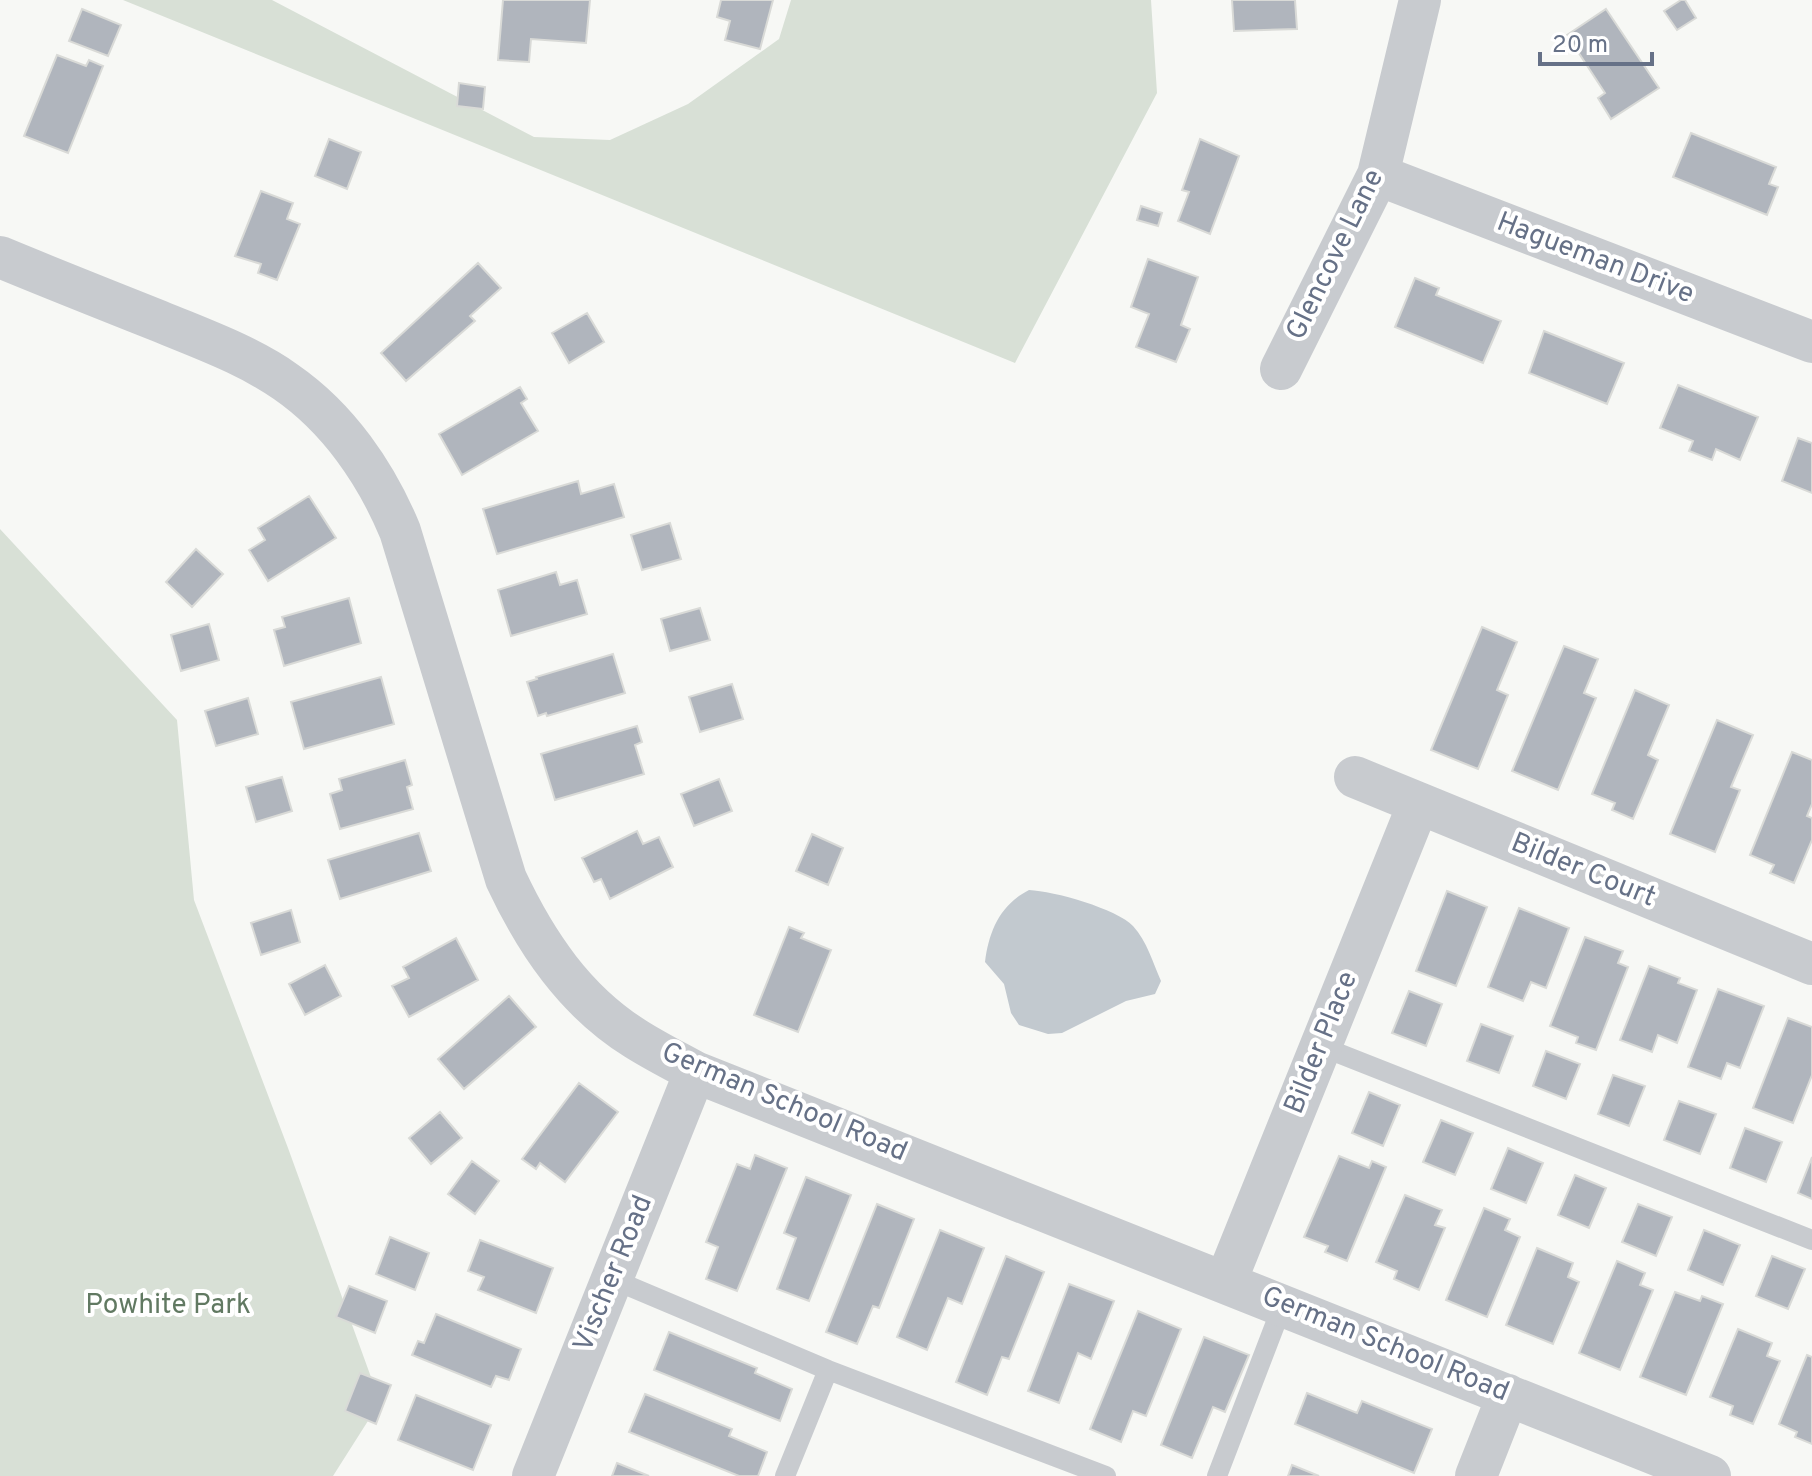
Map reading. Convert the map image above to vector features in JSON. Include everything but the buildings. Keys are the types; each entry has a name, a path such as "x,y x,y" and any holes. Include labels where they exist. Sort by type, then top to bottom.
{"street":[{"name":"Glencove Lane","path":"1281,369 1378,175 1420,0"},
{"name":"Hagueman Drive","path":"1378,175 1812,342"},
{"name":"German School Road","path":"0,257 254,363 287,383 343,436 380,487 400,531 492,840 524,917 549,958 586,1000 634,1038 695,1072 1710,1476"},
{"name":"Bilder Court","path":"1355,777 1812,964"},
{"name":"Bilder Place","path":"1226,1281 1418,805"},
{"name":"Vischer Road","path":"533,1476 695,1072"},
{"path":"1476,1476 1508,1395"}],"lane":[{"path":"1320,1046 1812,1240"},
{"path":"612,1279 828,1370 1106,1476"},
{"path":"1217,1476 1283,1304"},
{"path":"785,1476 828,1370"}],"green space":[{"path":"123,0 272,0 534,137 610,140 688,104 779,39 791,0 1151,0 1157,93 1015,363"},
{"name":"Powhite Park","path":"0,529 177,720 194,900 380,1402 333,1476 0,1476"}],"shaded area":[{"path":"1029,890 1084,902 1114,913 1133,926 1146,945 1161,981 1155,994 1126,1001 1062,1033 1048,1034 1019,1025 1011,1013 1004,984 985,962 989,940 1003,911"}]}
